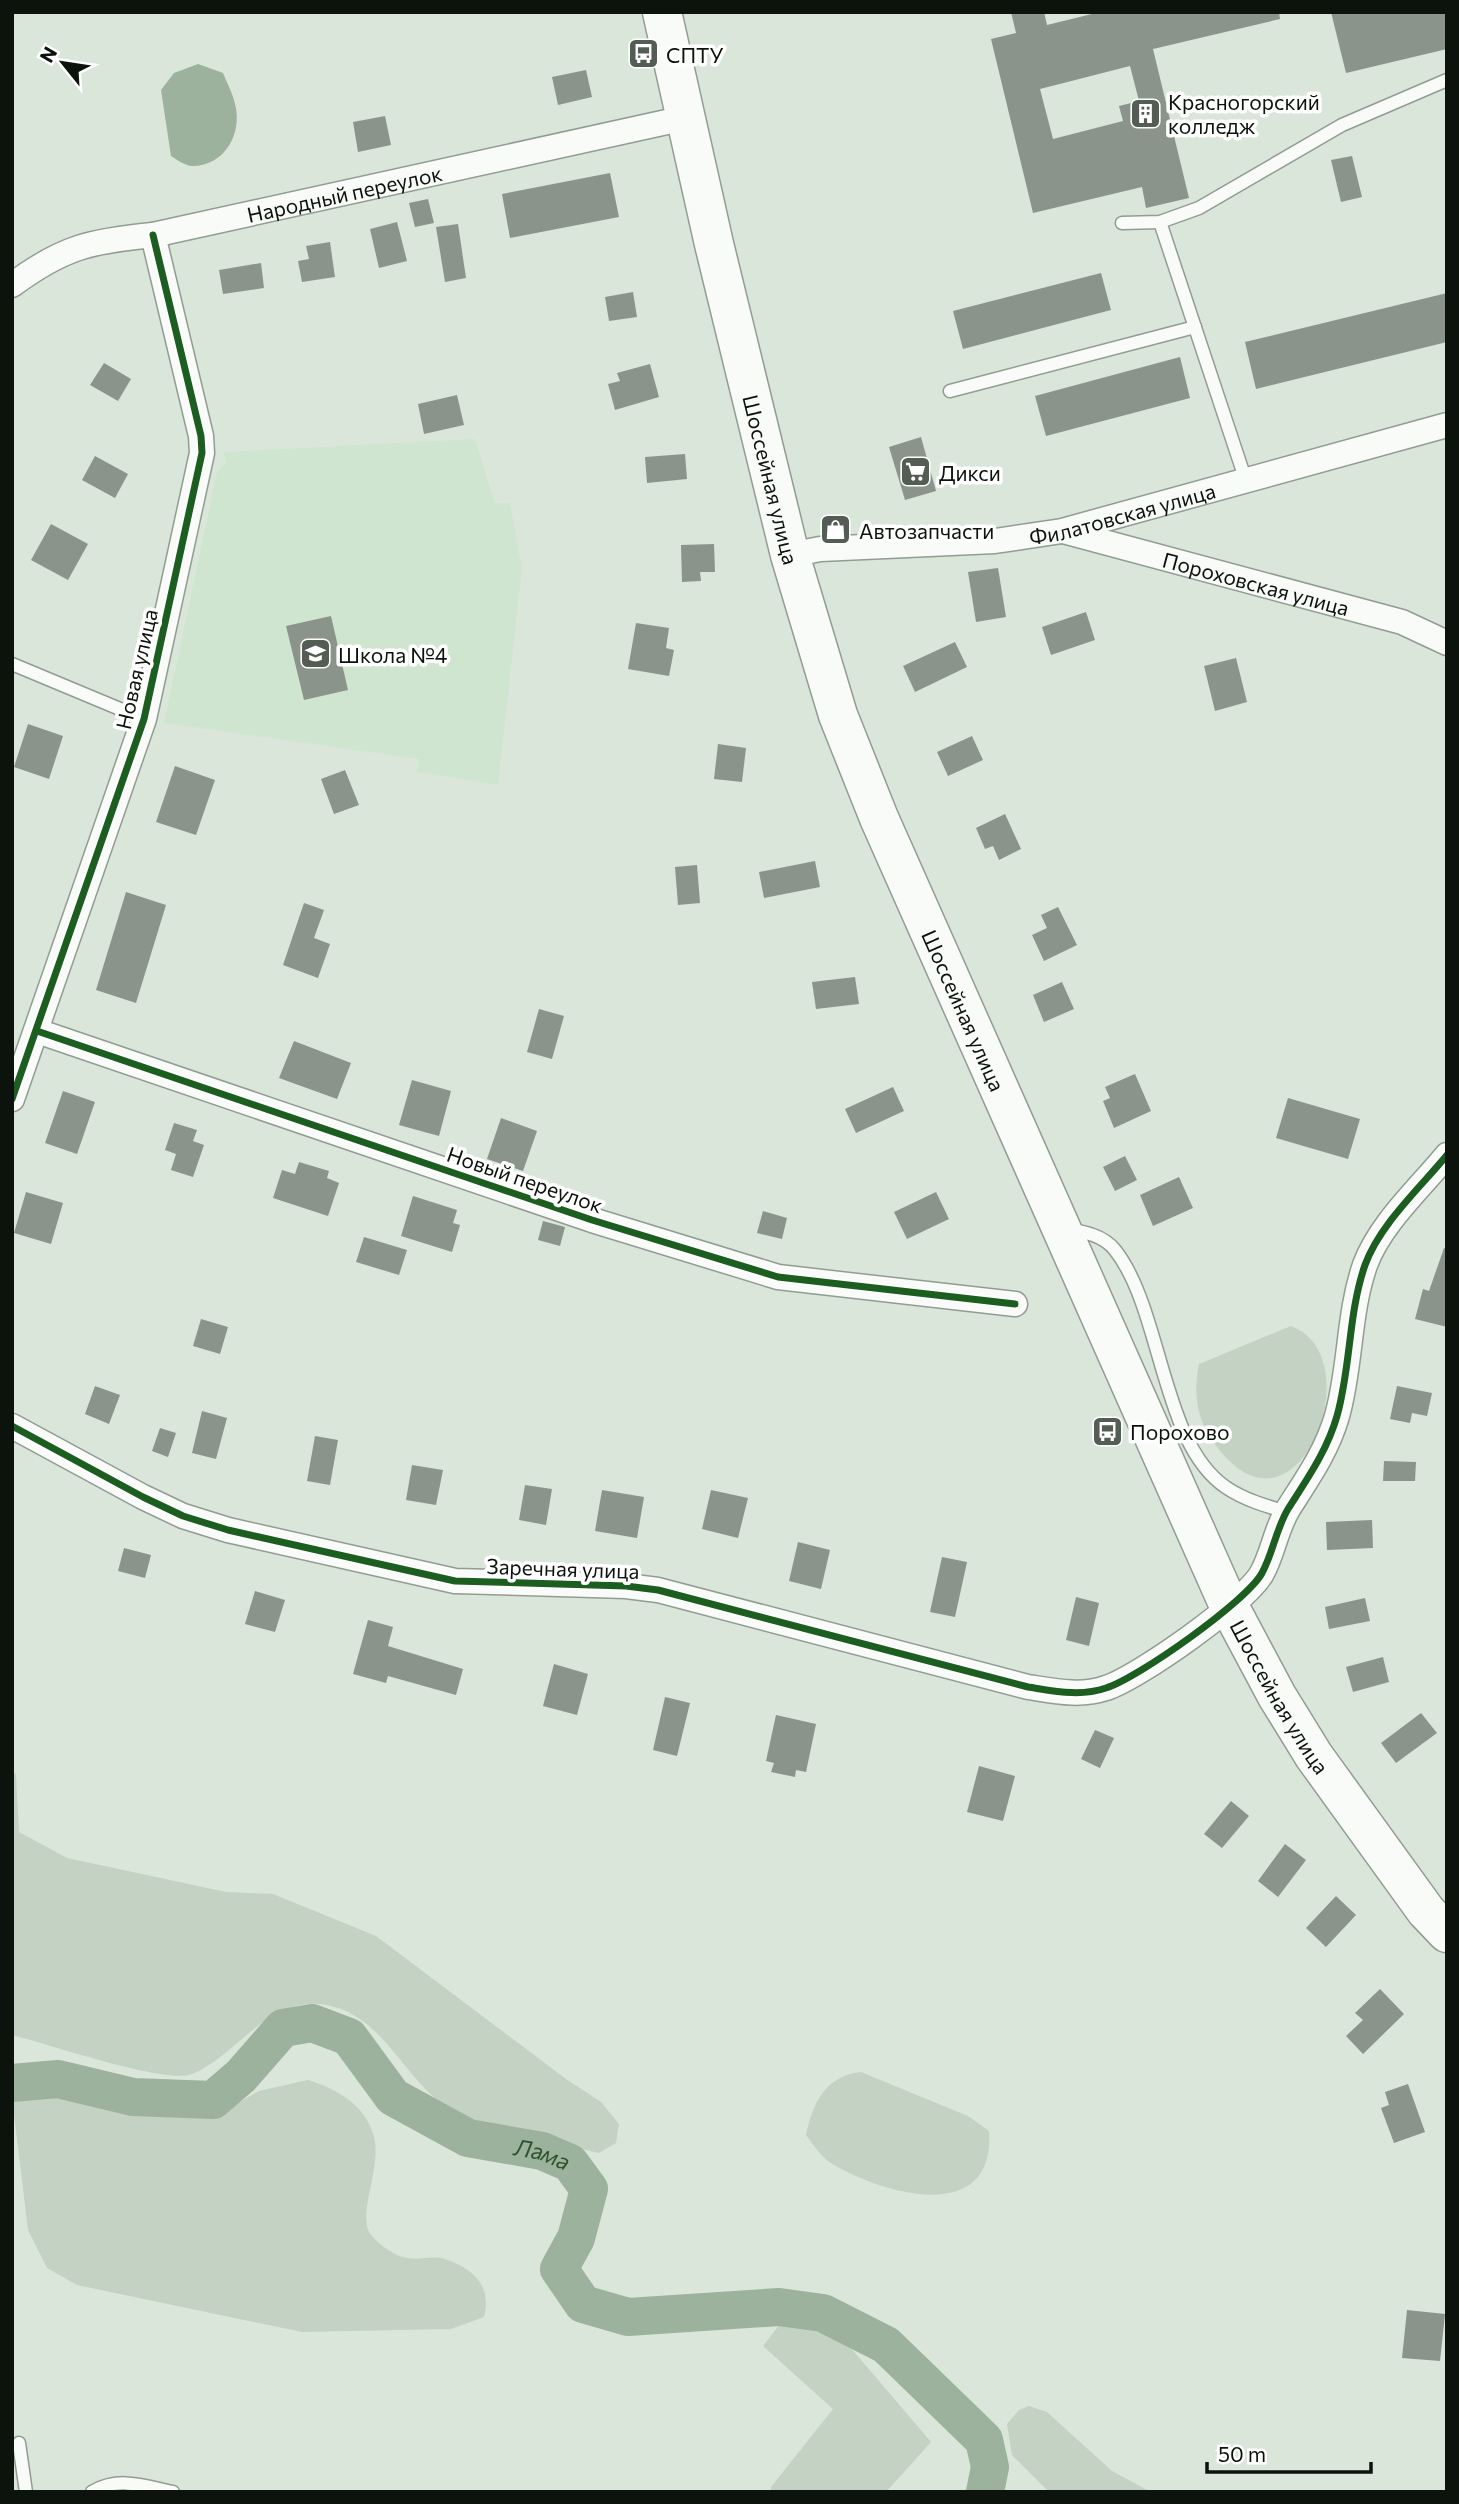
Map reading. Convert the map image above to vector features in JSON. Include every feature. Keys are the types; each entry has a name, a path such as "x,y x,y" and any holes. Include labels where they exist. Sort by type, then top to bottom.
{"main road":[{"name":"Шоссейная улица","path":"662,12 790,555 838,715 879,818 1230,1606 1277,1696 1314,1756 1426,1911 1447,1933"}],"street":[{"name":"Народный переулок","path":"12,285 48,259 76,247 108,239 153,235 685,118"},
{"name":"Новая улица","path":"12,1099 144,719 202,453 201,436 153,235"},
{"name":"Филатовская улица","path":"790,555 820,549 995,541 1062,531 1447,425"},
{"name":"Пороховская улица","path":"1062,531 1402,622 1447,643"},
{"name":"Новый переулок","path":"37,1031 592,1220 745,1268 778,1277 1015,1304"},
{"name":"Заречная улица","path":"12,1426 143,1497 183,1516 228,1530 455,1581 626,1586 658,1590 1028,1687 1079,1694 1108,1688 1146,1668 1230,1606 1262,1573 1287,1511 1321,1457 1337,1417 1355,1298 1366,1262 1402,1208 1447,1155"}],"lane":[{"path":"1122,223 1160,222 1199,208 1342,125 1447,80"},
{"path":"1160,222 1246,481"},
{"path":"950,391 1195,327"},
{"path":"12,664 144,719"},
{"path":"1062,1229 1090,1232 1114,1248 1138,1290 1183,1430 1203,1463 1226,1487 1262,1505 1287,1511"},
{"path":"19,2443 26,2492"},
{"path":"92,2492 107,2483 127,2483 173,2492"}],"shaded area":[{"path":"198,64 223,73 237,115 233,137 222,155 203,165 191,166 171,156 161,90 174,73"},
{"path":"475,439 495,503 510,503 522,568 498,785 417,772 419,759 164,723 217,472 226,463 223,452"},
{"path":"1291,1326 1314,1344 1325,1372 1325,1404 1316,1436 1299,1462 1277,1477 1251,1475 1222,1453 1202,1422 1196,1389 1199,1364"},
{"path":"12,1770 16,1775 19,1832 67,1858 226,1892 273,1894 376,1936 566,2079 601,2102 619,2124 616,2143 599,2153 508,2133 473,2122 457,2114 422,2086 378,2034 361,2020 342,2009 319,2004 300,2005 282,2011 251,2031 208,2066 192,2074 178,2076 133,2069 12,2035"},
{"path":"861,2072 968,2116 989,2131 986,2161 974,2181 955,2191 931,2195 905,2192 852,2174 824,2157 806,2135 812,2112 830,2085 838,2079"},
{"path":"308,2080 349,2100 370,2126 376,2152 366,2214 369,2233 384,2247 403,2257 441,2258 464,2268 483,2288 486,2306 484,2317 451,2329 302,2332 77,2285 47,2268 28,2230 12,2098 21,2093 51,2092 100,2103 198,2114 234,2105 259,2091"},
{"path":"804,2322 850,2347 931,2442 886,2492 771,2492 771,2487 833,2409 763,2346 780,2324"},
{"path":"1029,2406 1047,2412 1112,2471 1151,2492 1049,2492 1012,2455 1007,2424 1019,2410"}],"building":[{"name":"Красногорский колледж","path":"1011,12 1044,12 1047,25 1100,12 1279,12 1280,19 1153,49 1189,198 1146,208 1142,187 1033,213 991,39 1016,33","holes":["1130,66 1139,101 1119,106 1123,121 1053,139 1040,89"]},
{"name":"Красногорский колледж","path":"1331,12 1447,12 1447,49 1346,73"},
{"path":"586,70 592,97 558,105 552,77"},
{"path":"385,116 391,145 358,152 353,122"},
{"path":"1352,156 1362,197 1341,202 1331,160"},
{"path":"610,173 619,217 510,238 502,194"},
{"path":"428,199 434,223 415,227 409,203"},
{"path":"397,222 407,261 379,268 370,229"},
{"path":"458,224 466,278 445,282 436,227"},
{"path":"330,242 335,277 302,282 298,261 309,259 306,246"},
{"path":"261,263 264,288 223,294 219,270"},
{"path":"1101,273 1111,310 963,349 953,311"},
{"path":"633,292 637,317 609,321 605,297"},
{"path":"1447,293 1447,342 1256,389 1245,342"},
{"path":"1180,357 1190,398 1046,436 1035,396"},
{"path":"104,363 131,379 118,401 90,385"},
{"path":"650,364 659,397 615,410 608,384 620,381 617,373"},
{"path":"457,395 464,425 424,434 418,404"},
{"path":"921,437 936,491 905,500 889,447"},
{"path":"685,454 687,479 647,483 645,457"},
{"path":"95,456 128,474 115,498 82,480"},
{"path":"51,524 88,544 68,580 31,560"},
{"path":"714,544 715,572 700,572 701,581 682,582 681,545"},
{"path":"998,568 1006,617 976,622 968,572"},
{"path":"1086,612 1095,640 1051,655 1042,627"},
{"path":"331,616 348,690 304,700 286,626"},
{"path":"636,623 669,628 666,648 674,650 669,676 628,669"},
{"path":"955,642 967,667 915,692 903,666"},
{"path":"1236,658 1247,702 1215,711 1204,666"},
{"path":"28,724 63,736 49,779 14,767"},
{"path":"972,736 983,760 948,776 937,752"},
{"path":"718,744 746,748 742,782 714,779"},
{"path":"175,766 215,780 196,835 156,822"},
{"path":"345,770 359,805 334,814 321,779"},
{"path":"1005,814 1021,849 999,860 993,846 985,849 976,828"},
{"path":"815,861 820,887 764,898 759,872"},
{"path":"697,865 700,903 678,905 675,867"},
{"path":"126,892 166,905 136,1003 96,990"},
{"path":"304,903 324,910 314,938 330,944 318,978 283,965"},
{"path":"1058,907 1077,945 1044,961 1032,935 1047,928 1041,915"},
{"path":"855,977 859,1004 816,1009 812,982"},
{"path":"1062,982 1074,1009 1044,1022 1033,995"},
{"path":"539,1009 564,1016 552,1059 527,1052"},
{"path":"294,1041 351,1063 337,1099 279,1078"},
{"path":"1135,1074 1151,1111 1114,1128 1103,1101 1110,1098 1105,1087"},
{"path":"412,1080 451,1091 439,1136 399,1125"},
{"path":"893,1087 904,1111 856,1133 845,1109"},
{"path":"63,1091 95,1102 77,1154 45,1143"},
{"path":"1288,1098 1360,1119 1348,1159 1276,1138"},
{"path":"501,1118 537,1131 523,1171 487,1159"},
{"path":"174,1123 197,1130 193,1141 204,1145 193,1177 171,1170 176,1154 165,1150"},
{"path":"1125,1156 1137,1180 1115,1191 1103,1167"},
{"path":"299,1162 329,1171 327,1178 339,1183 328,1216 273,1198 282,1170 295,1174"},
{"path":"1179,1177 1193,1208 1153,1226 1140,1195"},
{"path":"26,1192 63,1203 51,1244 14,1233"},
{"path":"936,1192 949,1219 907,1239 894,1212"},
{"path":"413,1196 457,1210 453,1223 460,1225 452,1252 401,1236"},
{"path":"763,1211 787,1218 782,1239 757,1233"},
{"path":"543,1221 565,1227 560,1246 538,1240"},
{"path":"364,1237 407,1250 399,1275 356,1262"},
{"path":"1444,1248 1447,1249 1447,1327 1415,1319 1423,1289 1429,1291"},
{"path":"201,1319 228,1327 220,1354 193,1346"},
{"path":"95,1386 120,1395 109,1424 85,1414"},
{"path":"1397,1386 1432,1393 1427,1416 1412,1413 1410,1423 1390,1419"},
{"path":"202,1411 227,1418 216,1459 192,1453"},
{"path":"160,1428 176,1433 168,1457 152,1451"},
{"path":"315,1436 338,1440 330,1485 307,1481"},
{"path":"1384,1461 1416,1462 1415,1481 1383,1481"},
{"path":"412,1465 443,1470 436,1505 406,1500"},
{"path":"525,1485 552,1489 546,1525 519,1520"},
{"path":"602,1490 644,1497 637,1538 595,1531"},
{"path":"711,1490 748,1498 738,1538 702,1529"},
{"path":"1372,1520 1373,1548 1327,1550 1326,1522"},
{"path":"798,1542 830,1550 821,1589 789,1581"},
{"path":"124,1548 151,1555 145,1578 118,1571"},
{"path":"942,1557 967,1562 955,1617 930,1612"},
{"path":"255,1591 285,1600 275,1632 245,1624"},
{"path":"1076,1597 1099,1603 1089,1646 1066,1640"},
{"path":"1365,1598 1370,1621 1329,1629 1325,1607"},
{"path":"368,1620 393,1627 388,1646 463,1669 456,1695 388,1676 386,1683 353,1674"},
{"path":"1383,1657 1389,1682 1353,1692 1346,1667"},
{"path":"554,1664 588,1674 577,1715 543,1706"},
{"path":"665,1697 690,1703 677,1756 653,1750"},
{"path":"1421,1713 1437,1733 1396,1763 1381,1743"},
{"path":"776,1715 816,1724 806,1772 796,1770 795,1777 771,1772 774,1763 766,1761"},
{"path":"1095,1730 1114,1738 1100,1768 1081,1759"},
{"path":"979,1766 1015,1776 1003,1821 967,1812"},
{"path":"1231,1801 1249,1816 1222,1848 1204,1834"},
{"path":"1285,1844 1306,1860 1278,1897 1258,1881"},
{"path":"1336,1896 1356,1915 1326,1947 1306,1928"},
{"path":"1380,1989 1404,2014 1363,2054 1346,2036 1363,2020 1355,2013"},
{"path":"1408,2084 1425,2132 1394,2143 1381,2108 1389,2105 1385,2092"},
{"path":"1407,2310 1445,2314 1440,2361 1402,2358"}],"waterway":[{"name":"Лама","path":"12,2083 58,2079 133,2097 213,2100 241,2076 283,2028 312,2023 349,2037 393,2097 468,2138 542,2151 570,2163 589,2189 576,2238 559,2269 583,2304 628,2317 779,2307 823,2313 886,2345 984,2440 990,2467 985,2492"}],"cycle path":[{"path":"12,1099 144,719 202,453 201,436 153,235"},
{"path":"37,1031 592,1220 778,1277 1015,1304"},
{"path":"12,1426 143,1497 183,1516 228,1530 455,1581 626,1586 658,1590 1028,1687 1067,1692 1096,1691 1121,1681 1165,1655 1236,1601 1262,1573 1284,1517 1316,1464 1333,1429 1342,1397 1355,1302 1365,1265 1390,1221 1447,1155"}],"place":[{"name":"СПТУ","path":"643,54"},
{"name":"Красногорский колледж","path":"1145,113"},
{"name":"Дикси","path":"916,472"},
{"name":"Автозапчасти","path":"836,530"},
{"name":"Школа №4","path":"315,654"},
{"name":"Порохово","path":"1107,1431"}]}
